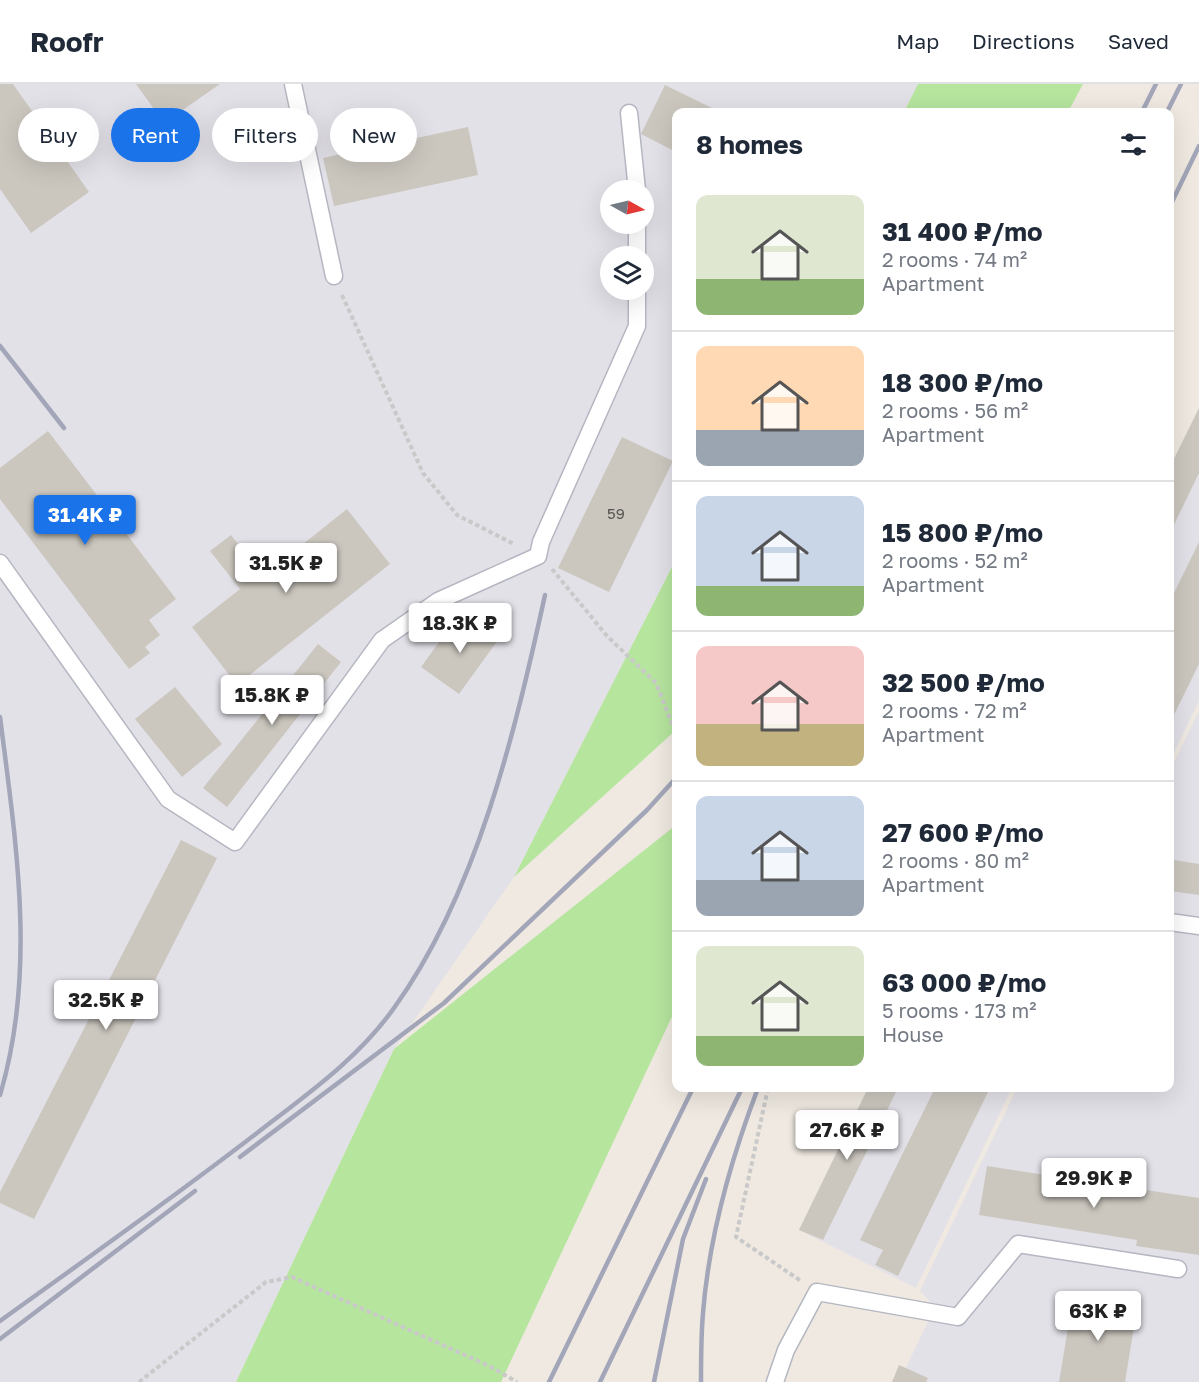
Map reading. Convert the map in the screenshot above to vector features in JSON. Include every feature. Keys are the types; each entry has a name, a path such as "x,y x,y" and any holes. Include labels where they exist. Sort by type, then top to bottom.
{"lane":[{"path":"293,84 334,276"},
{"path":"629,113 636,180"},
{"path":"0,563 168,798 235,842 382,640 438,601 538,555 541,542 637,326 637,300"},
{"path":"1174,923 1199,926"},
{"path":"775,1382 786,1350 817,1292 958,1317 1018,1244 1178,1269"}],"path":[{"path":"334,276 423,473 457,515 538,555 559,574 607,636 656,683 672,724"},
{"path":"767,1092 736,1237 817,1292"},
{"path":"139,1382 266,1282 292,1277 489,1366 517,1382"}],"shaded area":[{"path":"0,84 918,84 906,108 672,108 672,567 514,877 394,1049 236,1382 0,1382"},
{"path":"1199,408 1199,701 1174,753 1174,459"},
{"path":"1199,711 1199,1382 899,1382 935,1307 920,1291 1015,1092 1174,1092 1174,763"},
{"path":"866,1092 1010,1092 916,1288 799,1230"}],"green space":[{"path":"918,84 1083,84 1070,108 906,108"},
{"path":"672,567 672,734 514,877"},
{"path":"672,828 672,1017 501,1382 236,1382 394,1049"}],"building":[{"path":"0,84 13,84 30,108 18,108 18,162 68,162 89,192 31,233 0,189"},
{"path":"136,84 220,84 186,108 153,108"},
{"path":"665,85 712,108 672,108 672,150 641,134"},
{"path":"468,127 478,175 334,206 323,158 330,157 330,162 417,162 417,138"},
{"path":"1199,408 1199,473 1174,525 1174,459"},
{"path":"48,431 176,599 149,620 160,635 145,647 150,653 129,669 0,499 0,468"},
{"path":"622,437 672,461 609,592 558,568"},
{"path":"347,509 390,564 237,685 192,627 240,589 210,551 231,535 263,576"},
{"path":"1199,542 1199,664 1174,715 1174,593"},
{"path":"460,613 498,640 459,694 421,667"},
{"path":"318,644 341,662 227,807 203,788"},
{"path":"175,687 222,744 182,777 135,719"},
{"path":"181,840 217,858 34,1219 0,1203 0,1192"},
{"path":"1174,860 1199,864 1199,895 1174,892"},
{"path":"866,1092 896,1092 823,1240 799,1230"},
{"path":"933,1092 988,1092 898,1276 875,1265 883,1250 860,1240"},
{"path":"987,1166 1199,1198 1199,1255 1136,1246 1137,1240 979,1215"},
{"path":"1073,1298 1137,1308 1125,1382 1059,1382"},
{"path":"899,1365 928,1378 926,1382 892,1382"}],"railway":[{"path":"1144,108 1156,84"},
{"path":"1169,108 1181,84"},
{"path":"1174,198 1199,146"},
{"path":"0,346 64,428"},
{"path":"0,1321 194,1181 312,1090 348,1060 394,1008 423,963 470,863 506,756 545,595"},
{"path":"0,717 17,859 20,907 18,1001 11,1048 0,1095"},
{"path":"240,1157 444,1003 647,810 672,782"},
{"path":"549,1382 691,1092"},
{"path":"600,1382 740,1092"},
{"path":"701,1382 702,1322 710,1256 730,1170 757,1092"},
{"path":"654,1382 683,1239 706,1179"},
{"path":"0,1339 195,1191"}]}
